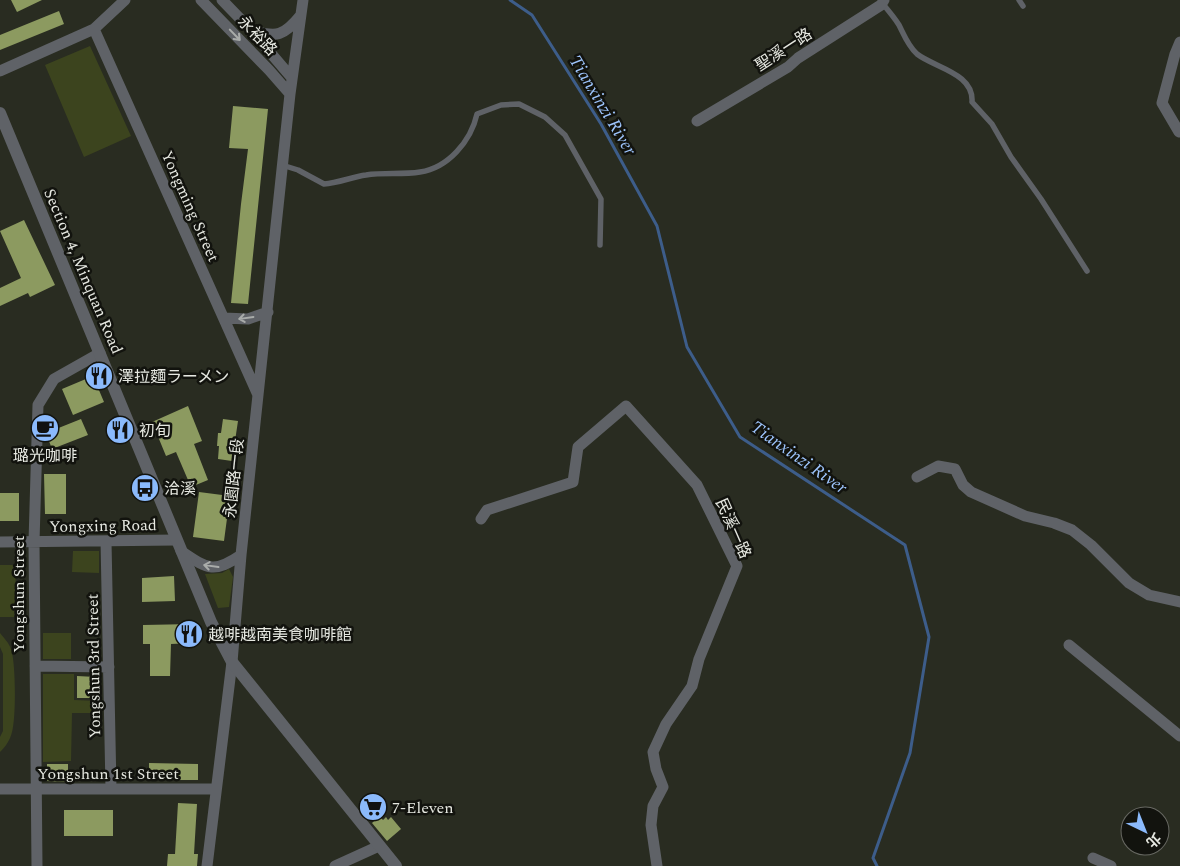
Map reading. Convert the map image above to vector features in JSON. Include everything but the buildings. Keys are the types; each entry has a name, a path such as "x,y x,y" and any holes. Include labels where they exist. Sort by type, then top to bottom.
{"street":[{"path":"0,71 94,29 125,0"},
{"name":"永裕路","path":"201,0 290,94"},
{"name":"永裕路","path":"222,0 251,30 292,78"},
{"name":"永園路一段","path":"207,866 232,662 241,555 282,165 292,78 304,0"},
{"name":"聖溪一路","path":"697,121 772,77 798,58 864,17 883,2"},
{"path":"251,30 268,35 281,34 290,28 302,14"},
{"name":"Yongming Street","path":"94,29 259,395"},
{"path":"1179,132 1162,103 1180,42"},
{"name":"Section 4, Minquan Road","path":"0,113 178,546 211,622 232,662 396,866"},
{"path":"224,318 248,319 268,312"},
{"name":"Yongshun Street","path":"37,866 34,542 38,405 54,379 100,353"},
{"name":"民溪一路","path":"481,518 487,510 573,482 578,447 626,406 697,485 737,566 699,659 692,686 666,724 653,752 656,769 663,787 653,806 651,825 657,866"},
{"path":"917,477 938,466 955,469 963,485 971,492 1026,516 1072,530 1091,545 1129,583 1148,594 1180,602"},
{"name":"Yongxing Road","path":"0,542 106,541 178,546"},
{"name":"Yongshun 3rd Street","path":"106,541 112,790"},
{"path":"178,546 200,564 214,568 226,566 241,555"},
{"path":"1069,645 1180,736"},
{"path":"35,666 109,667"},
{"name":"Yongshun 1st Street","path":"0,789 216,789"},
{"path":"335,866 379,846"},
{"path":"1093,858 1111,866"}],"lane":[{"path":"1019,0 1023,6"},
{"path":"883,2 899,25 909,45 918,54 954,73 963,80 973,95 972,102 992,124 1011,157 1042,199 1087,271"},
{"path":"282,165 298,170 324,184 365,175 430,170 450,158 465,141 475,124 477,114 501,106 520,104 545,116 565,135 601,199 600,245"}],"green space":[{"path":"90,46 131,136 84,157 45,65"},
{"path":"73,551 99,551 99,573 72,572"},
{"path":"0,565 13,565 16,571 14,617 0,617"},
{"path":"229,569 233,577 229,607 218,608 205,574 222,573"},
{"path":"0,633 8,643 13,656 15,690 12,732 8,743 0,752 0,737 3,731 3,654 0,647"},
{"path":"43,633 71,633 71,659 43,659"},
{"path":"43,674 74,674 74,700 100,701 100,713 72,713 71,761 43,762"}],"waterway":[{"name":"Tianxinzi River","path":"510,0 532,15 601,124 657,226 687,347 740,437 905,545 929,637 910,753 873,858 877,866"}],"place":[{"name":"澤拉麵ラーメン","path":"99,376"},
{"name":"璐光咖啡","path":"45,428"},
{"name":"初旬","path":"120,430"},
{"name":"洽溪","path":"145,488"},
{"name":"越啡越南美食咖啡館","path":"189,634"},
{"name":"7-Eleven","path":"373,807"}]}
